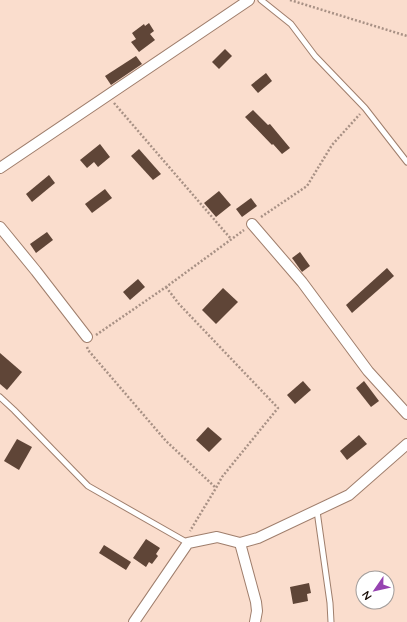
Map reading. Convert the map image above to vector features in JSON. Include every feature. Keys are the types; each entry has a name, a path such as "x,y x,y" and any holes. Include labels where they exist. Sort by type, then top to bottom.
{"street":[{"path":"0,168 249,0"},
{"path":"252,224 302,282 368,371 407,414"},
{"path":"0,228 36,271 87,337"},
{"path":"134,622 188,543 217,538 240,543 258,538 349,495 407,444"},
{"path":"240,543 256,602 257,611 255,622"}],"lane":[{"path":"261,0 291,24 315,56 365,108 407,162"},
{"path":"0,397 88,486 188,543"},
{"path":"317,511 330,603 331,622"}],"path":[{"path":"290,0 407,36"},
{"path":"114,91 111,101 231,239"},
{"path":"216,488 166,440 98,362 88,350 87,337 94,336 166,287 307,186 332,144 365,108"},
{"path":"166,287 178,304 278,408 222,477 190,531 188,543"}],"building":[{"path":"149,23 154,31 150,34 155,40 139,52 131,42 136,39 132,33 144,24 145,26"},
{"path":"225,49 232,56 219,69 212,62"},
{"path":"136,56 142,64 111,85 105,76"},
{"path":"266,73 272,81 258,93 251,85"},
{"path":"253,110 268,125 270,124 290,148 282,154 273,144 272,145 245,117"},
{"path":"100,144 110,157 98,167 94,162 87,168 80,160"},
{"path":"139,149 161,174 153,180 131,156"},
{"path":"49,175 55,183 32,202 26,194"},
{"path":"105,189 112,198 92,213 85,204"},
{"path":"219,191 231,205 216,217 204,203"},
{"path":"251,198 257,206 242,217 236,209"},
{"path":"47,232 53,240 36,253 30,244"},
{"path":"300,252 310,266 302,272 292,258"},
{"path":"387,268 394,276 352,313 346,305"},
{"path":"138,279 145,287 130,300 123,292"},
{"path":"223,288 238,302 216,324 202,310"},
{"path":"0,353 22,372 7,390 0,384"},
{"path":"303,381 311,390 295,404 287,395"},
{"path":"364,381 379,401 371,407 356,388"},
{"path":"208,427 222,439 209,452 196,440"},
{"path":"359,435 367,444 347,460 340,451"},
{"path":"17,439 32,447 19,470 4,461"},
{"path":"146,539 160,548 156,554 158,556 152,564 149,562 146,567 133,558"},
{"path":"104,545 131,562 126,570 99,553"},
{"path":"309,583 311,593 307,594 308,601 293,604 290,587"}]}
